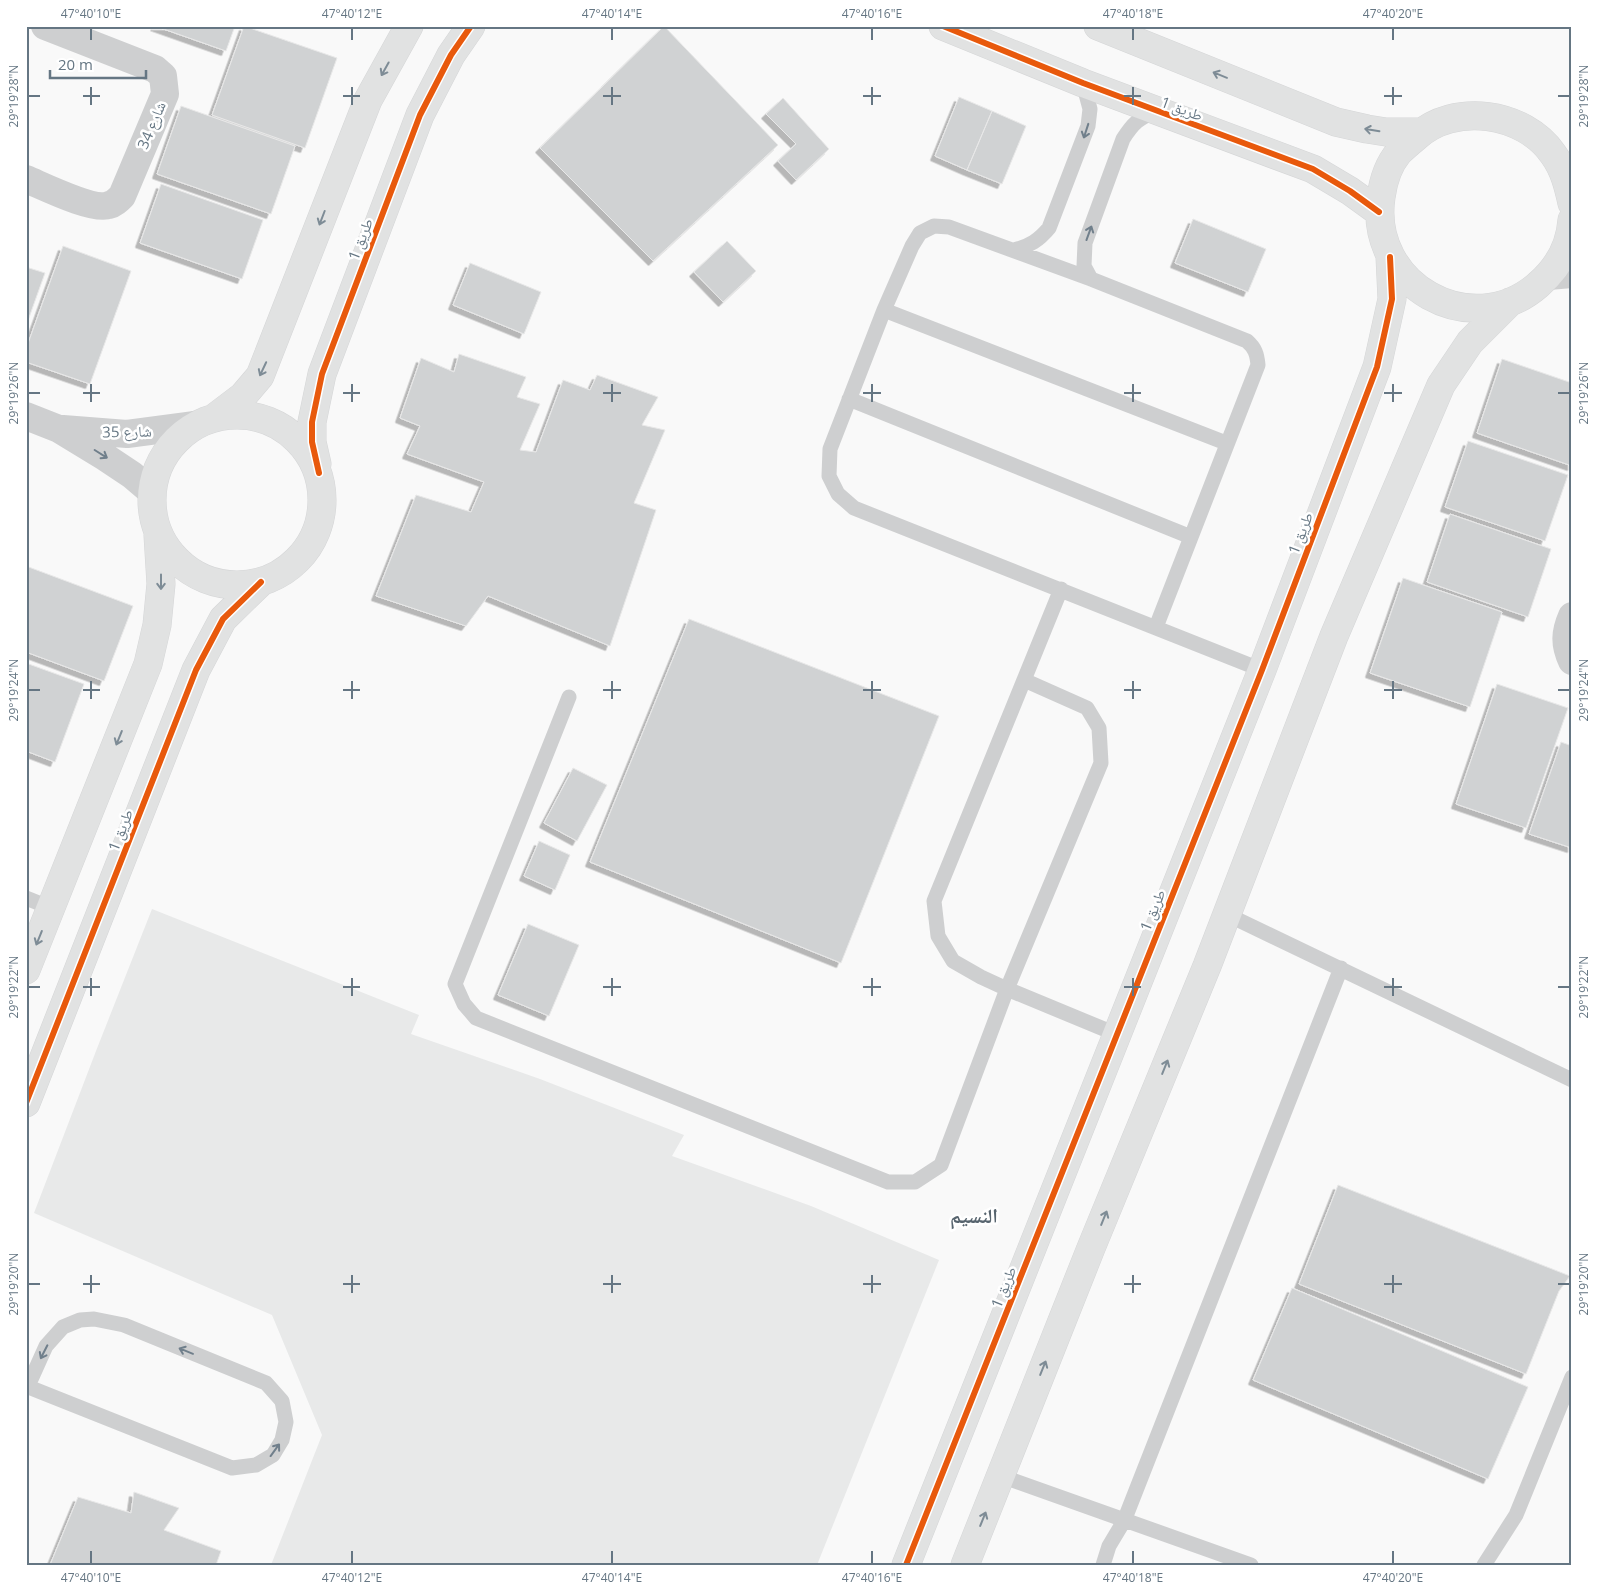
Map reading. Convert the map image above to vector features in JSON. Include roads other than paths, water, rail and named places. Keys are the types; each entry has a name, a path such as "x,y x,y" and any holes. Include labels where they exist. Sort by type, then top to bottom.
{"street":[{"name":"شارع 34","path":"26,179 90,205 108,206 122,196 165,94 163,76 155,69 45,26"},
{"path":"26,970 38,903 148,664 157,625 161,584 158,534 152,513 152,492 158,466 173,443 243,396 260,376 368,100 409,26"},
{"name":"طريق 1","path":"319,473 312,442 312,422 322,374 420,116 451,54 471,26"},
{"name":"طريق 1","path":"943,26 1083,83 1313,170 1350,191 1379,212"},
{"path":"1098,26 1336,122 1386,132 1421,132"},
{"path":"1572,203 1567,179 1553,153 1532,133 1506,120 1476,115 1447,119 1421,132 1398,154 1383,181 1379,212 1382,235 1390,257 1406,280 1429,296 1455,306 1483,308 1510,302 1560,275 1562,256 1571,232 1572,220"},
{"name":"طريق 1","path":"906,1565 1262,670 1377,367 1392,299 1390,257"},
{"path":"965,1565 1091,1248 1207,966 1334,636 1441,385 1470,342 1510,302"},
{"path":"158,534 171,554 190,571 212,582 236,586 261,582 286,570 306,552 319,527 324,500 319,473 307,449 286,429 262,418 234,414 204,421"},
{"name":"شارع 35","path":"26,416 59,429 132,475 152,492"},
{"name":"شارع 35","path":"59,429 127,434 204,421"},
{"name":"طريق 1","path":"26,1103 196,670 223,619 261,582"},
{"path":"1572,616 1566,638 1567,648 1572,661"}],"lane":[{"path":"1014,250 1028,246 1041,238 1049,228 1088,126 1090,108 1083,83"},
{"path":"1090,279 1084,266 1085,243 1123,139 1131,126 1141,117 1156,111"},
{"path":"1156,627 1226,443 1258,365 1254,346 1247,341 1090,279 949,227 934,226 920,233 912,246 884,310 830,449 829,476 838,494 854,508 1262,670"},
{"path":"884,310 1226,443"},
{"path":"849,399 1191,537"},
{"path":"1060,589 934,901 938,936 953,961 981,977 1116,1034"},
{"path":"569,697 455,984 464,1004 476,1018 888,1182 915,1182 941,1165 1007,989 1101,763 1098,728 1087,708 1024,680"},
{"path":"1226,914 1572,1080"},
{"path":"1102,1565 1109,1546 1124,1521 1341,968"},
{"path":"94,1319 124,1325 266,1383 282,1401 286,1422 282,1440 273,1455 256,1465 232,1468 27,1386 46,1346 64,1327 80,1320 94,1319"},
{"path":"1484,1565 1516,1515 1572,1376"},
{"path":"1001,1476 1251,1565"}],"district":[{"name":"النسيم","path":"974,1215"}]}
